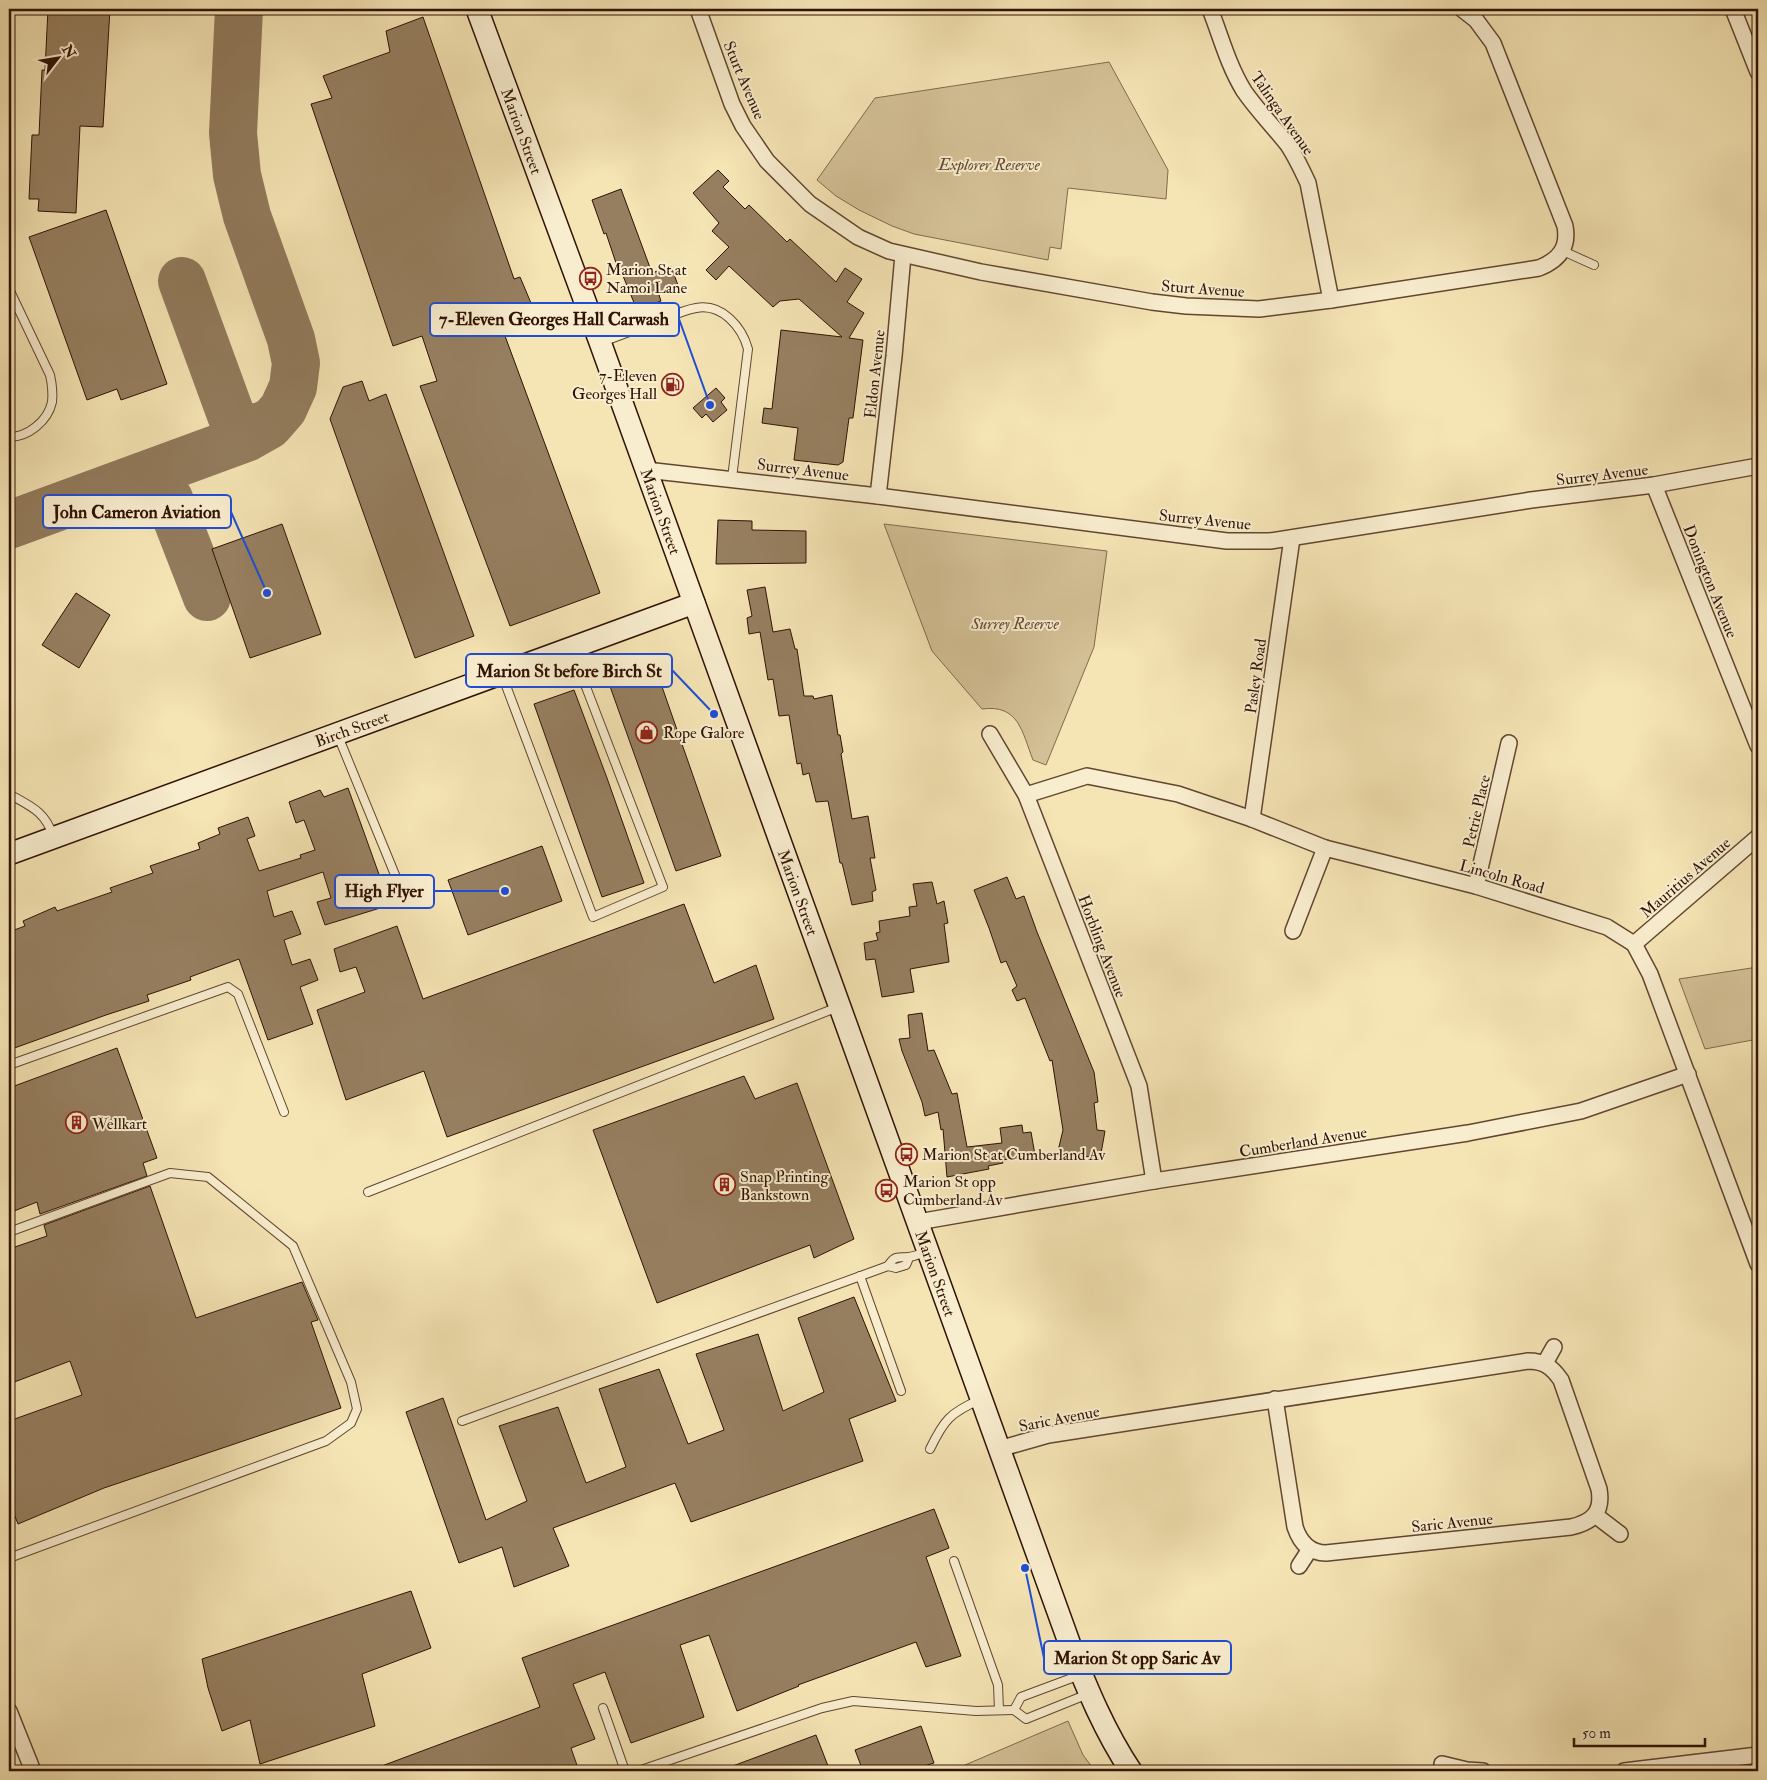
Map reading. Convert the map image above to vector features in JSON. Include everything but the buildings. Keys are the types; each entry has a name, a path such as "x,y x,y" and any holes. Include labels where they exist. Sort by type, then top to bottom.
{"main road":[{"name":"Marion Street","path":"477,9 600,342 918,1222 918,1254 981,1400 1085,1684 1119,1753 1130,1771"},
{"name":"Birch Street","path":"9,854 694,603"}],"street":[{"name":"Sturt Avenue","path":"698,9 732,104 747,132 766,160 810,204 834,222 858,237 903,255 981,272 1166,304 1259,309 1331,300 1539,268 1554,260 1563,251"},
{"name":"Talinga Avenue","path":"1210,9 1233,72 1245,92 1289,147 1308,183 1331,300"},
{"path":"1462,9 1476,20 1485,31 1500,58 1565,226 1566,234 1563,251"},
{"path":"1733,9 1758,72"},
{"name":"Eldon Avenue","path":"878,496 903,255"},
{"name":"Surrey Avenue","path":"646,470 732,478 1227,541 1270,541 1530,500 1654,485 1758,466"},
{"name":"Donington Avenue","path":"1654,485 1758,746"},
{"name":"Pasley Road","path":"1252,819 1292,538"},
{"name":"Horbling Avenue","path":"990,734 1026,795 1139,1086 1154,1181"},
{"name":"Petrie Place","path":"1476,886 1509,743"},
{"name":"Lincoln Road","path":"1026,795 1087,776 1178,794 1252,819 1325,848 1476,886 1607,927 1634,944 1650,974 1758,1264"},
{"name":"Mauritius Avenue","path":"1634,944 1758,838"},
{"path":"1293,931 1325,848"},
{"name":"Cumberland Avenue","path":"918,1222 1154,1181 1468,1134 1581,1111 1688,1074"},
{"path":"1554,1347 1545,1363 1555,1371 1561,1380 1599,1489 1601,1499 1594,1515 1620,1534"},
{"name":"Saric Avenue","path":"999,1449 1048,1435 1275,1399 1528,1361 1545,1363"},
{"path":"1275,1399 1295,1527 1303,1544 1310,1549 1299,1566"},
{"name":"Saric Avenue","path":"1310,1549 1315,1552 1326,1553 1571,1527 1590,1520 1594,1515"},
{"path":"9,1711 33,1771"},
{"path":"1628,1771 1758,1754"},
{"path":"1442,1764 1468,1770 1483,1771"}],"lane":[{"path":"1563,251 1594,265"},
{"path":"9,289 50,375 53,390 47,415 40,424 23,434 9,437"},
{"path":"600,342 696,308 715,310 731,320 739,328 745,338 748,349 732,478"},
{"path":"501,673 594,917 663,887 586,687 569,649"},
{"path":"337,734 398,882"},
{"path":"9,794 40,812 50,826 54,838"},
{"path":"9,1065 228,987 238,994 284,1112"},
{"path":"368,1192 840,1007"},
{"path":"9,1232 170,1173 208,1177 293,1246 351,1382 358,1409 351,1423 326,1441 9,1558"},
{"path":"462,1420 888,1266 893,1259 918,1254"},
{"path":"860,1276 901,1391"},
{"path":"930,1448 940,1428 949,1416 981,1400"},
{"path":"954,1562 998,1685 999,1710"},
{"path":"1014,1710 1022,1697 1085,1684"},
{"path":"638,1771 822,1708 853,1701 976,1712 1014,1710 1026,1719 1085,1684"},
{"path":"603,1708 625,1771"}],"green space":[{"name":"Explorer Reserve","path":"1109,62 1168,170 1166,199 1068,188 1061,249 1050,247 1048,260 914,234 859,210 836,196 817,180 875,98"},
{"name":"Surrey Reserve","path":"884,524 1107,551 1094,647 1046,765 1033,760 1022,730 1011,716 1004,711 982,709 932,651"},
{"path":"1758,967 1758,1039 1705,1049 1679,979"},
{"path":"1068,1721 1083,1755 1095,1771 951,1771"}],"taxiway":[{"path":"9,525 246,438 269,425 283,409 293,387 296,363 291,339 247,216 237,175 233,133 239,9"},
{"path":"182,281 231,415 240,424 251,427 262,426 273,420"},
{"path":"127,482 151,484 161,490 169,499 207,597"}],"place":[{"name":"Marion St at Namoi Lane","path":"590,278"},
{"name":"7-Eleven Georges Hall","path":"673,384"},
{"name":"7-Eleven Georges Hall Carwash","path":"710,405"},
{"name":"John Cameron Aviation","path":"267,593"},
{"name":"Marion St before Birch St","path":"714,714"},
{"name":"Rope Galore","path":"647,732"},
{"name":"High Flyer","path":"505,891"},
{"name":"Wellkart","path":"76,1123"},
{"name":"Marion St at Cumberland Av","path":"906,1154"},
{"name":"Snap Printing Bankstown","path":"724,1185"},
{"name":"Marion St opp Cumberland Av","path":"887,1190"},
{"name":"Marion St opp Saric Av","path":"1025,1568"}]}
